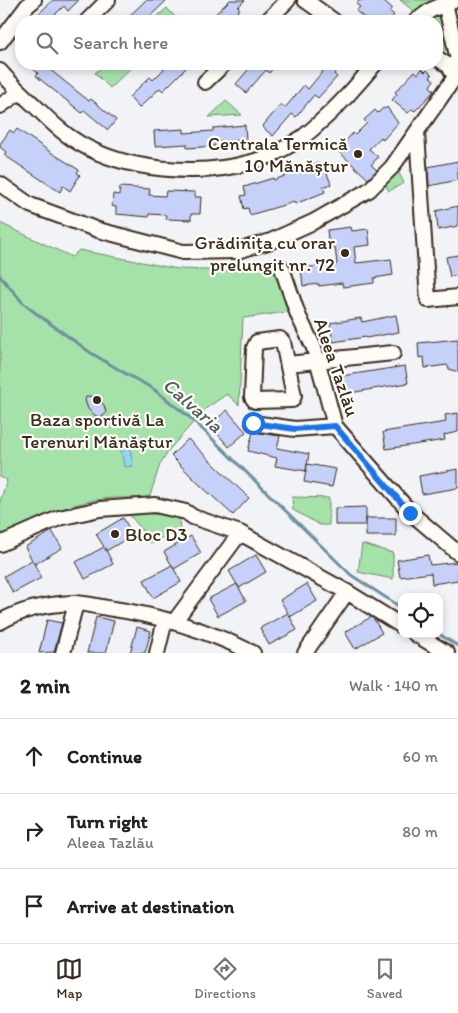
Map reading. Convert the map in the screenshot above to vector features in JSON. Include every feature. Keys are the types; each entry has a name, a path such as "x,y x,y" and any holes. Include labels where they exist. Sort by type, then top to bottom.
{"street":[{"path":"20,15 34,0"},
{"path":"93,15 108,0"},
{"path":"273,15 288,0"},
{"path":"305,0 326,15"},
{"path":"424,15 450,2 458,60"},
{"path":"0,42 15,22"},
{"path":"0,184 30,205 98,230 183,252 237,252 271,241 313,222 369,190 392,167 455,77 449,66 443,62"},
{"path":"205,82 218,70"},
{"path":"0,71 63,132 102,155 144,166 202,169 228,167 253,162 278,152 304,136 333,111 370,70"},
{"path":"0,106 20,92"},
{"path":"417,133 428,300 458,297"},
{"name":"Aleea Tazlău","path":"282,268 298,315 314,348 335,426 410,513 458,553"},
{"path":"280,339 283,342 288,364 294,396 292,400 255,401 252,397 254,348 257,342 280,339"},
{"path":"288,364 393,353"},
{"path":"253,423 295,429 335,426"},
{"path":"0,544 30,527 59,518 100,509 155,505 186,512 193,517 240,533 347,592 398,624"},
{"path":"156,653 169,621 240,533"},
{"path":"305,653 347,592"},
{"path":"63,653 76,603"},
{"path":"0,622 34,608 76,603 122,610 185,625 216,636 252,653"},
{"path":"422,638 447,653"}],"green space":[{"path":"400,0 431,0 417,14"},
{"path":"167,8 173,15 159,15"},
{"path":"441,11 442,15 434,15"},
{"path":"443,20 450,52 443,49"},
{"path":"99,70 129,70 110,88 95,73"},
{"path":"226,101 242,115 209,117"},
{"path":"397,169 404,183 389,191 383,181"},
{"path":"0,223 72,257 79,250 178,269 233,271 272,264 288,312 243,318 239,405 227,394 205,409 168,451 160,464 149,499 115,498 77,504 52,513 5,535 0,534 0,501 7,480 0,477"},
{"path":"292,497 329,498 329,525 320,525 293,510"},
{"path":"127,512 179,516 180,530 150,543"},
{"path":"362,544 393,553 393,579 358,572"}],"water":[{"path":"130,448 133,466 124,467 121,449"}],"building":[{"path":"53,0 79,0 68,11 64,6 54,15 37,15"},
{"path":"146,0 167,0 151,15 130,15"},
{"path":"230,0 245,0 238,7 240,9 234,15 214,15"},
{"path":"360,0 383,0 392,8 389,11 394,15 361,15 356,11 360,7 356,4"},
{"path":"34,70 50,70 89,101 91,99 116,120 108,130 84,110 82,113 36,76 38,73"},
{"path":"163,70 184,70 163,91 160,88 139,108 129,97 150,77 153,80"},
{"path":"248,70 266,70 246,93 236,84"},
{"path":"324,70 337,70 334,74 337,77 318,98 314,95 296,117 292,114 273,136 262,127 281,104 285,108 304,85 308,89"},
{"path":"421,70 425,72 427,70 432,75 430,77 434,80 430,86 434,91 415,111 412,109 408,113 392,100 397,94 395,92 415,71 418,74"},
{"path":"387,107 398,123 383,140 381,137 369,149 378,157 371,165 377,170 368,179 337,150 353,133 355,135 367,123 364,120 375,110 378,113"},
{"path":"245,125 246,140 215,142 215,146 187,148 187,144 155,146 154,131 184,129 184,133 213,131 213,128"},
{"path":"17,129 79,170 77,173 80,175 70,191 63,186 60,192 4,155 6,152 0,147 0,144 10,130 14,133"},
{"path":"458,161 458,180 429,186 428,167"},
{"path":"318,163 321,169 325,168 331,184 323,187 325,192 295,204 294,202 250,215 248,208 244,209 241,196 246,195 244,187 273,178 274,180"},
{"path":"120,187 150,189 149,195 165,196 166,191 195,192 195,197 201,197 200,214 191,214 191,220 166,219 166,215 149,214 149,217 116,214 116,207 112,206 113,194 119,195"},
{"path":"458,206 458,226 438,230 436,211"},
{"name":"Grădinița cu orar prelungit nr. 72","path":"351,227 352,231 368,229 370,245 354,247 356,263 391,259 393,275 374,278 374,283 343,287 342,283 303,286 301,268 337,264 335,247 329,248 327,230"},
{"path":"458,255 458,275 450,277 446,257"},
{"path":"396,315 399,332 333,342 330,323 361,318 362,322"},
{"path":"458,339 458,372 449,369 447,365 425,368 424,357 419,358 418,343"},
{"path":"405,366 408,383 344,394 341,376"},
{"path":"88,396 96,397 104,405 106,413 102,417 96,416 88,409 85,400"},
{"path":"227,410 246,432 229,447 210,425"},
{"path":"458,413 458,432 444,435 445,440 386,449 383,432 446,422 445,415"},
{"path":"253,432 280,436 277,448 309,454 306,471 275,466 277,458 248,451"},
{"path":"188,439 249,498 233,515 171,456"},
{"path":"307,464 336,469 332,487 304,482"},
{"path":"458,469 458,488 422,494 419,476"},
{"path":"366,507 366,525 335,525 335,508"},
{"path":"123,518 133,535 106,551 113,564 85,579 76,562 104,547 96,534"},
{"path":"366,518 396,518 396,536 366,536"},
{"path":"52,531 62,548 35,564 33,561 41,578 13,593 4,576 32,560 25,547"},
{"path":"191,536 201,553 174,569 164,552"},
{"path":"256,555 266,572 239,588 229,571"},
{"path":"428,555 430,565 458,562 458,580 432,584 431,573 400,577 397,560"},
{"path":"172,565 181,582 153,598 144,580"},
{"path":"237,584 246,601 218,616 208,599"},
{"path":"307,584 317,601 290,617 297,630 269,645 260,628 288,613 280,600"},
{"path":"96,617 114,621 106,653 87,653"},
{"path":"371,617 382,633 355,649 345,632"},
{"path":"47,620 62,623 54,652 39,653"},
{"path":"137,627 151,631 145,653 130,653"}],"waterway":[{"name":"Calvaria","path":"0,276 24,304 37,314 91,353 152,388 192,419 351,575 398,605"},
{"name":"Calvaria","path":"443,637 458,646"}],"place":[{"name":"Centrala Termică 10 Mănăștur","path":"358,154"},
{"name":"Grădinița cu orar prelungit nr. 72","path":"345,253"},
{"name":"Baza sportivă La Terenuri Mănăștur","path":"97,400"},
{"name":"Bloc D3","path":"115,534"}],"route":[{"path":"253,423 295,429 335,426 410,513"}]}
